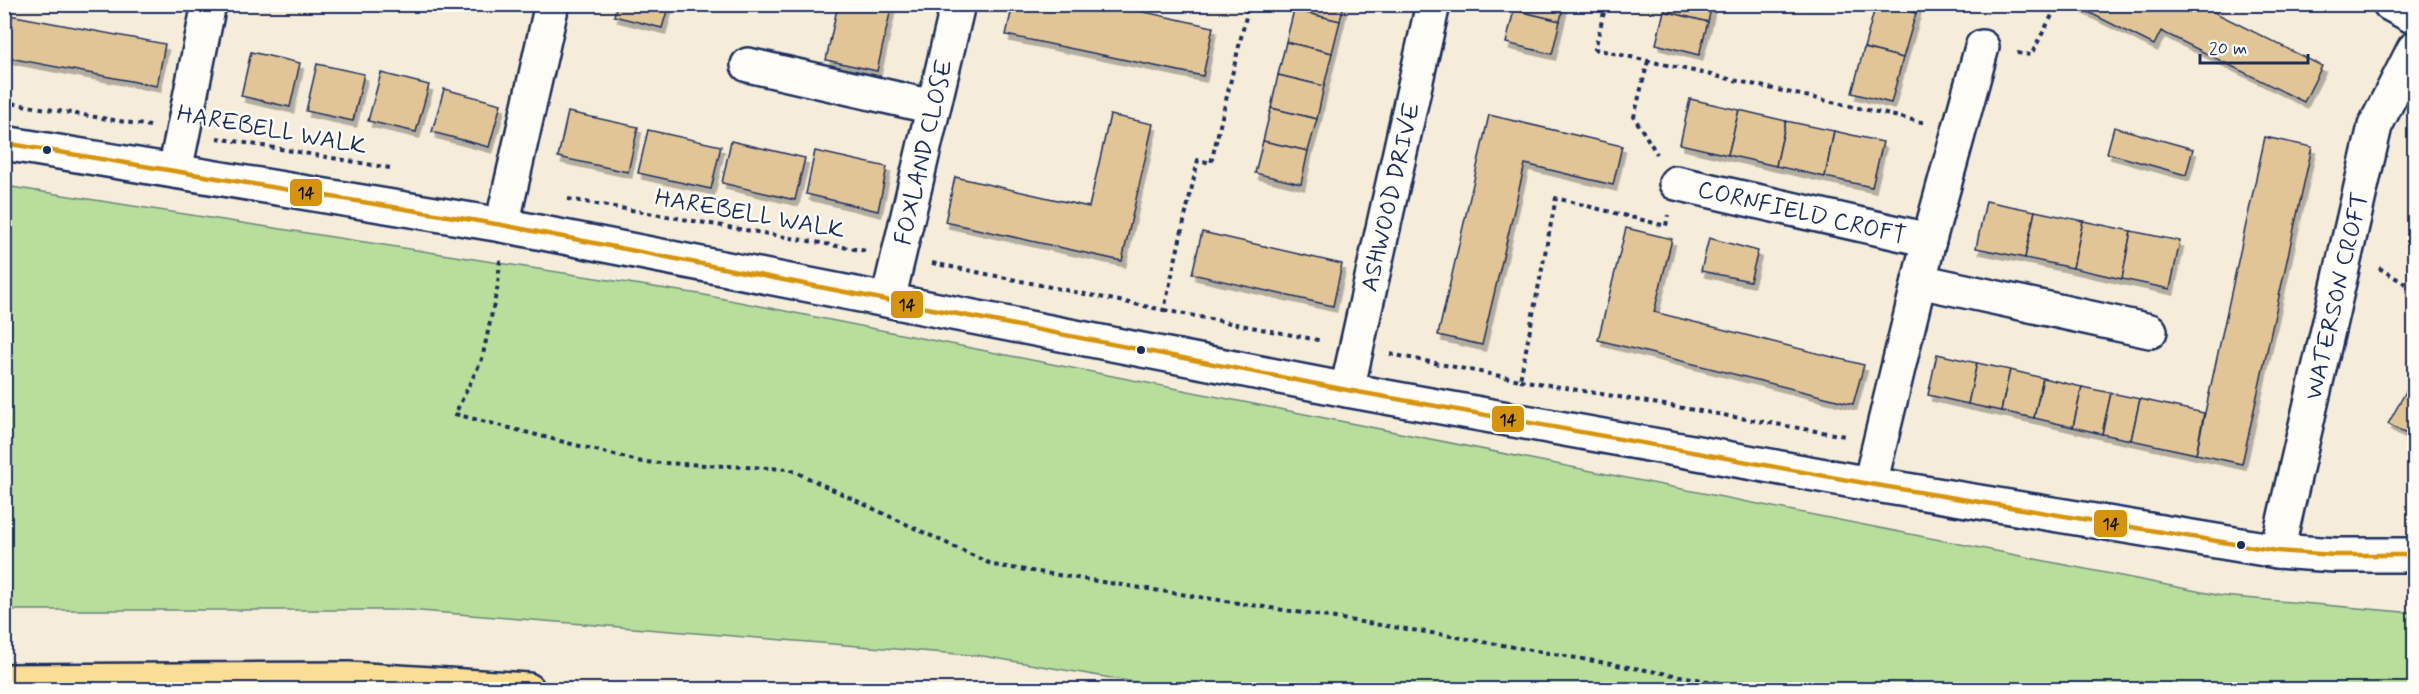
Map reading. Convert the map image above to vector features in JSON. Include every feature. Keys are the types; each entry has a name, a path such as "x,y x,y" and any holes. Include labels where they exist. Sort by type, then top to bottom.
{"highway":[{"path":"4,681 349,679 528,690"}],"street":[{"path":"175,171 209,4"},
{"path":"502,225 552,4"},
{"name":"FOXLAND CLOSE","path":"888,300 958,4"},
{"name":"ASHWOOD DRIVE","path":"1347,390 1433,4"},
{"path":"2390,4 2415,17"},
{"name":"CORNFIELD CROFT","path":"1869,484 1929,240 1982,48"},
{"name":"WATERSON CROFT","path":"2277,551 2375,126 2415,49"},
{"path":"748,65 933,107"},
{"path":"4,143 502,225 1347,390 1869,484 2277,551 2335,555 2415,555"},
{"name":"CORNFIELD CROFT","path":"1676,183 1929,240"},
{"name":"CORNFIELD CROFT","path":"1919,281 2150,332"}],"path":[{"path":"1164,310 1198,160 1211,163 1249,4"},
{"path":"1606,4 1595,49 1959,130"},
{"path":"1982,48 2031,55 2058,4"},
{"path":"1520,380 1556,198 1666,226 1676,183 1634,117 1648,61"},
{"name":"HAREBELL WALK","path":"4,102 393,169"},
{"name":"HAREBELL WALK","path":"510,189 898,256 1520,380 1878,442"},
{"path":"502,225 498,285 482,359 455,414 642,462 789,469 993,566 1445,635 1760,690"}],"green space":[{"path":"5,186 699,294 2222,596 2414,613 2414,689 1181,690 983,656 408,610 5,610"}],"building":[{"path":"617,4 669,4 662,28 614,16"},
{"path":"838,4 892,4 877,71 826,60"},
{"path":"1013,4 1108,4 1213,27 1203,76 1006,35"},
{"path":"1295,4 1344,4 1340,21 1294,10"},
{"path":"1515,4 1564,4 1560,21 1514,10"},
{"path":"1666,4 1712,4 1708,22 1664,11"},
{"path":"1876,4 1916,13 1903,58 1864,48"},
{"path":"1883,4 1918,4 1916,13"},
{"path":"2080,4 2159,4 2166,8 2168,4 2198,4 2322,66 2304,102 2161,31 2154,45 2078,7"},
{"path":"1294,10 1340,21 1332,53 1286,42"},
{"path":"1514,10 1560,21 1552,54 1506,43"},
{"path":"1664,11 1708,22 1699,55 1656,44"},
{"path":"4,14 165,44 157,86 4,57"},
{"path":"1286,42 1332,53 1324,86 1278,75"},
{"path":"1864,48 1903,58 1891,103 1852,93"},
{"path":"251,52 300,63 290,107 241,96"},
{"path":"317,64 364,74 353,121 306,111"},
{"path":"381,73 429,85 416,132 368,121"},
{"path":"1278,75 1324,86 1317,119 1271,108"},
{"path":"444,89 501,104 489,147 432,132"},
{"path":"1690,99 1739,110 1728,155 1680,144"},
{"path":"1271,108 1317,119 1308,151 1263,141"},
{"path":"1739,110 1786,121 1776,166 1728,155"},
{"path":"568,112 638,127 628,172 558,157"},
{"path":"1110,115 1153,124 1122,261 945,222 955,177 1089,207"},
{"path":"1489,115 1622,146 1613,185 1525,164 1482,345 1438,335"},
{"path":"1786,121 1834,131 1825,177 1776,166"},
{"path":"2114,127 2193,149 2186,175 2107,153"},
{"path":"648,130 721,146 711,189 638,173"},
{"path":"1834,131 1883,142 1872,187 1825,177"},
{"path":"2265,137 2312,147 2242,464 2196,454"},
{"path":"731,141 805,158 795,200 722,183"},
{"path":"1263,141 1308,151 1301,184 1255,173"},
{"path":"815,151 887,167 878,211 806,194"},
{"path":"1986,201 2035,211 2025,258 1976,248"},
{"path":"2035,211 2083,221 2073,268 2025,258"},
{"path":"2083,221 2131,231 2122,279 2073,268"},
{"path":"1626,228 1672,239 1654,312 1864,365 1853,404 1598,340"},
{"path":"2131,231 2180,241 2170,289 2122,279"},
{"path":"1202,232 1342,264 1333,306 1192,274"},
{"path":"1709,238 1758,251 1750,281 1701,271"},
{"path":"1937,354 1977,363 1968,404 1928,395"},
{"path":"1977,363 2010,370 2001,411 1968,404"},
{"path":"2010,370 2043,378 2034,418 2001,411"},
{"path":"2414,377 2414,438 2388,424"},
{"path":"2043,378 2082,387 2073,427 2034,418"},
{"path":"2082,387 2111,393 2102,434 2073,427"},
{"path":"2111,393 2140,399 2131,440 2102,434"},
{"path":"2140,399 2204,413 2196,454 2131,440"}],"transit line":[{"name":"14","path":"4,143 502,225 1347,390 1870,484 2277,551 2335,555 2414,555"}]}
